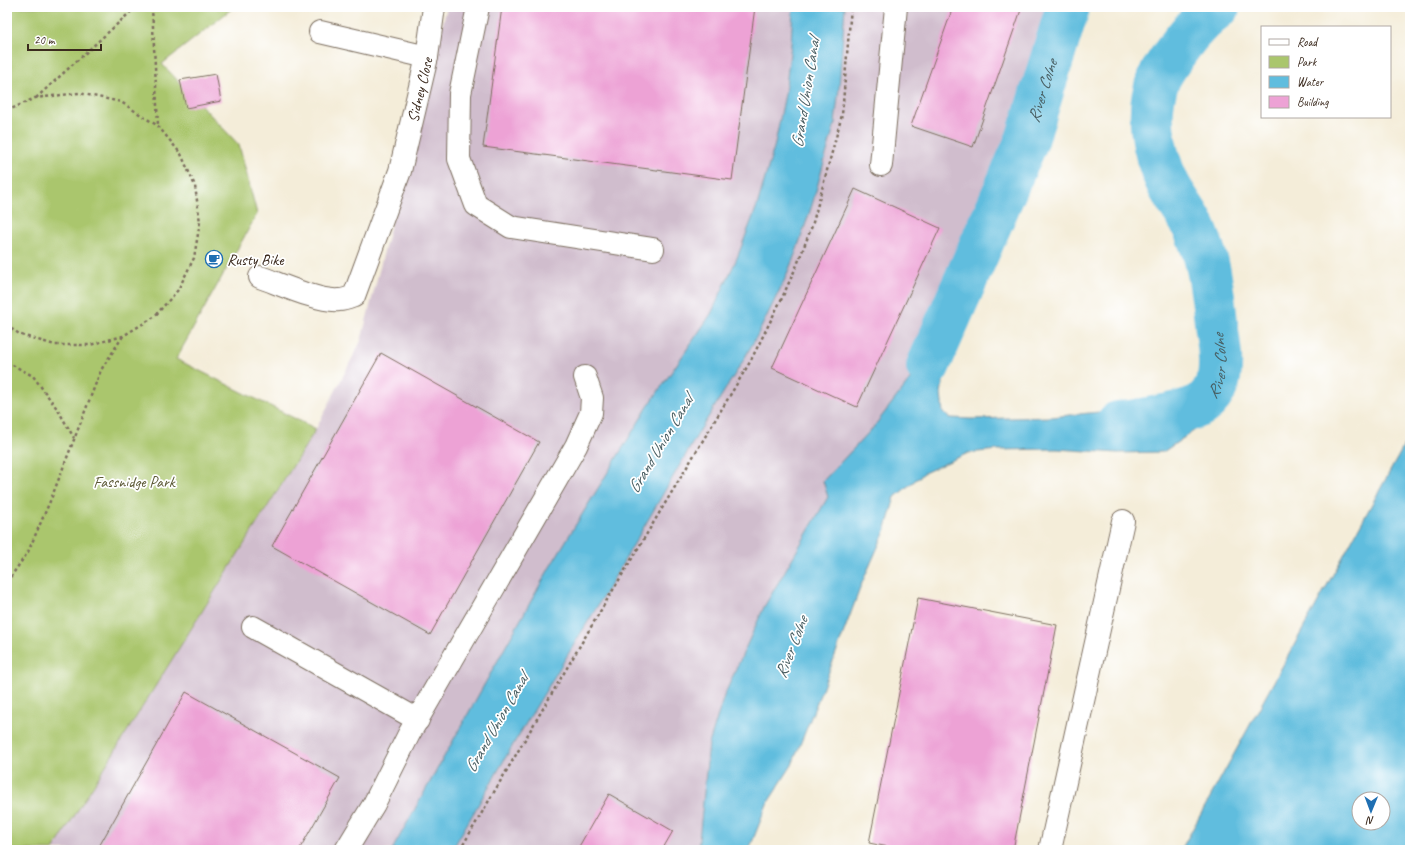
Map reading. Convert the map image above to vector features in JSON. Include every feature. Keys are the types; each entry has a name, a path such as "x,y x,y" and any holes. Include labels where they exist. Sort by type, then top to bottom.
{"street":[{"name":"Sidney Close","path":"260,277 321,298 338,301 346,300 354,296 400,171 427,57 434,7"},
{"path":"478,7 460,94 459,159 476,205 511,227 653,249"},
{"path":"881,165 896,7"},
{"path":"320,32 427,57"},
{"path":"346,850 374,804 418,720 576,446 591,413 592,398 585,377"},
{"path":"1050,850 1123,521"},
{"path":"253,627 418,720"}],"path":[{"path":"7,30 11,7"},
{"path":"7,111 35,98 136,7"},
{"path":"152,7 158,126"},
{"path":"460,850 598,615 750,362 782,298 812,226 842,115 851,7"},
{"path":"7,326 21,335 55,345 90,345 124,336 154,316 178,290 194,258 200,222 195,186 184,160 181,154 158,126 121,102 79,93 35,98"},
{"path":"7,582 28,552 51,499 100,370 124,336"},
{"path":"7,362 33,376 58,410 74,439"}],"shaded area":[{"path":"447,7 1068,7 1027,140 943,306 912,377 872,429 828,497 764,607 724,696 709,744 698,850 53,850 316,429 361,341"}],"green space":[{"name":"Fassnidge Park","path":"7,7 234,7 162,64 239,145 257,214 176,359 316,429 53,850 7,850"}],"water":[{"name":"Grand Union Canal","path":"793,7 845,7 835,123 812,205 796,252 784,281 743,361 699,432 609,587 514,743 452,850 392,850 550,567 647,408 711,314 737,258 757,206 775,144 785,94 791,44"},
{"path":"943,306 966,318 947,360 941,393 943,413 951,418 1051,417 1147,407 1161,396 1195,430 1163,452 1118,453 1057,449 997,450 968,453 924,473 895,497 885,531 862,583 792,765 767,804 749,850 698,850 709,744 724,696 764,607 828,497 823,481 872,429 912,377"},
{"path":"1410,435 1410,850 1181,850"}],"building":[{"path":"502,7 755,7 732,180 483,147"},
{"path":"953,7 1022,7 973,147 911,126"},
{"path":"216,74 221,101 186,108 180,80"},
{"path":"855,189 940,228 857,407 772,368"},
{"path":"381,353 539,442 430,635 272,546"},
{"path":"918,598 1057,625 1013,850 903,850 869,843"},
{"path":"186,692 340,778 299,850 97,850"},
{"path":"609,794 673,831 662,850 577,850"}],"waterway":[{"name":"River Colne","path":"928,366 1027,140 1068,7"},
{"name":"River Colne","path":"1118,423 1186,411 1202,404 1207,400 1218,382 1220,352 1208,268 1203,250 1194,228 1168,184 1158,159 1152,118 1152,104 1155,91 1159,78 1164,69 1190,33 1218,7"}],"place":[{"name":"Rusty Bike","path":"214,259"}]}
